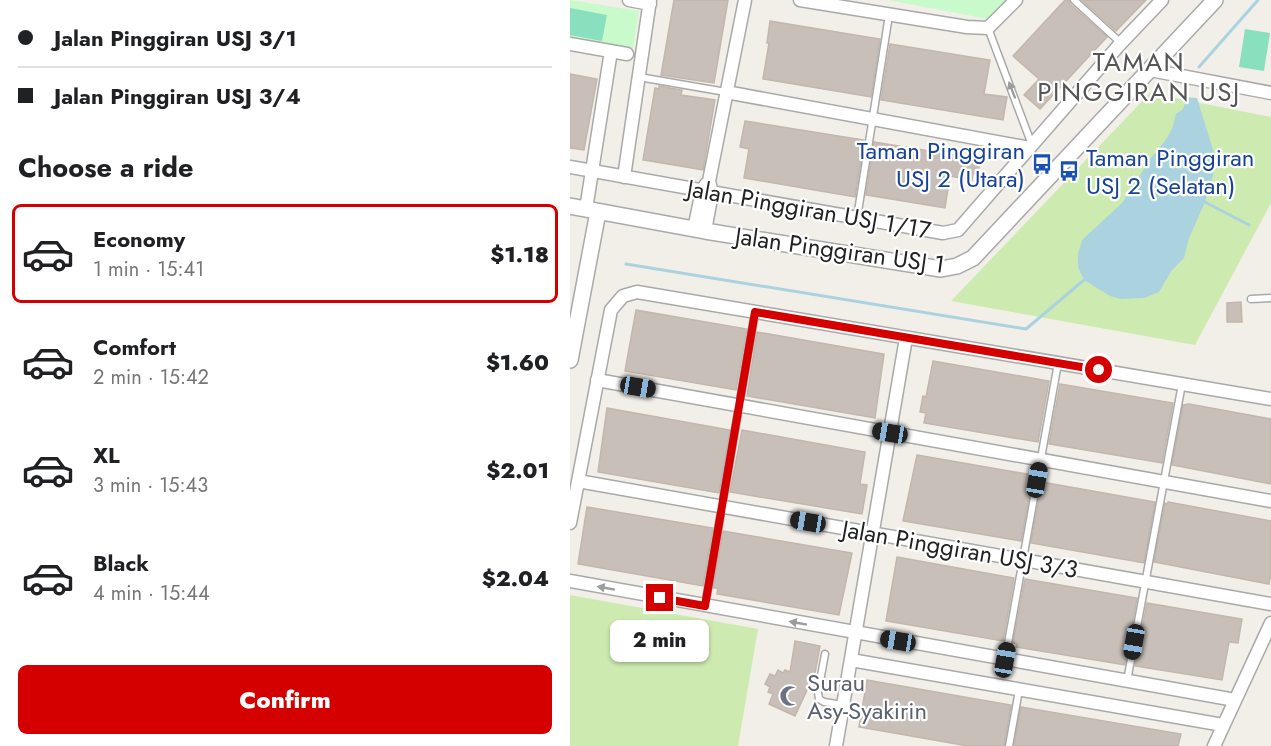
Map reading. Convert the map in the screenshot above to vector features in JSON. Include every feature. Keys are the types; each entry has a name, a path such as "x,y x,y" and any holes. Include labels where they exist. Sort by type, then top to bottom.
{"street":[{"path":"624,177 650,2 629,0"},
{"path":"700,230 744,0"},
{"path":"800,0 837,3 889,15 988,28 1016,0"},
{"name":"Jalan Pinggiran USJ 1/17","path":"570,167 708,188 943,233 958,230 1121,43 1162,0"},
{"name":"Jalan Pinggiran USJ 1","path":"570,206 700,230 941,269 957,267 973,258 1215,0"},
{"path":"570,44 627,54"},
{"path":"570,360 592,211 592,171 610,51"},
{"path":"1150,70 1271,93"},
{"path":"726,92 1031,146"},
{"path":"570,523 610,310 623,296 638,292 1271,399"},
{"path":"836,746 906,338"},
{"path":"597,380 1271,501"},
{"name":"Jalan Pinggiran USJ 3/3","path":"578,481 1271,604"},
{"path":"570,581 1235,700"},
{"path":"1214,746 1271,623"},
{"path":"851,660 1223,725"}],"lane":[{"path":"1074,0 1121,43"},
{"path":"857,218 889,15"},
{"path":"988,28 1031,146"},
{"path":"639,77 726,92"},
{"path":"1251,299 1271,298"},
{"path":"705,606 755,312"},
{"path":"1005,660 1058,363"},
{"path":"1127,682 1182,383"},
{"path":"825,654 818,692 819,699 843,705"},
{"path":"1009,746 1019,690"}],"green space":[{"path":"570,0 639,11 633,49 570,39"},
{"path":"888,0 1007,0 988,19"},
{"path":"570,8 607,15 602,41 570,35"},
{"path":"1245,29 1270,33 1264,71 1239,67"},
{"path":"1150,93 1271,117 1271,203 1195,345 951,301"},
{"path":"570,595 758,629 738,746 570,746"}],"water":[{"path":"1187,97 1197,98 1214,153 1213,176 1205,202 1189,238 1184,258 1172,270 1159,292 1144,298 1120,299 1110,296 1084,280 1078,267 1078,254 1082,240 1122,203 1151,158 1165,141 1172,129 1176,114 1183,109"}],"building":[{"path":"674,0 728,0 714,83 661,75"},
{"path":"1065,0 1069,0 1070,4 1107,37 1040,109 1024,95 1039,79 1013,56"},
{"path":"1082,0 1146,0 1116,31"},
{"path":"770,21 880,39 871,97 763,79"},
{"path":"890,44 990,60 984,94 1007,97 1003,120 881,100"},
{"path":"570,74 597,79 584,150 570,148"},
{"path":"659,86 682,90 681,95 715,100 703,170 643,160 655,88 659,89"},
{"path":"745,121 864,140 855,197 744,178 749,149 740,147"},
{"path":"874,142 980,159 978,174 973,173 972,180 950,176 945,208 866,195"},
{"path":"1241,302 1242,322 1227,322 1227,303"},
{"path":"636,310 747,329 736,390 625,371"},
{"path":"757,332 884,354 875,418 747,396"},
{"path":"933,361 1049,381 1038,442 924,423 926,413 920,412 923,396 926,397"},
{"path":"1060,384 1173,403 1162,463 1049,444"},
{"path":"1189,404 1271,419 1271,484 1172,465 1183,405"},
{"path":"607,408 730,430 719,493 598,472"},
{"path":"742,430 865,452 860,484 867,485 862,514 730,492"},
{"path":"917,455 1033,475 1021,541 903,521"},
{"path":"1042,482 1155,502 1144,563 1031,543"},
{"path":"1165,503 1271,521 1269,584 1154,562"},
{"path":"587,507 713,528 703,586 578,564"},
{"path":"723,531 852,553 839,615 717,594 718,588 713,588"},
{"path":"897,557 1014,578 1003,641 886,621"},
{"path":"1025,579 1137,598 1125,665 1016,647 1017,644 1013,643"},
{"path":"1147,603 1242,619 1238,643 1229,642 1222,680 1135,666"},
{"path":"795,641 820,646 815,673 795,716 769,704 773,694 768,692 770,687 765,684 770,674 775,676 778,670 783,673 785,670 790,672"},
{"path":"867,680 1011,705 1004,746 968,746 859,727"},
{"path":"1021,707 1181,734 1178,746 1014,746"}],"waterway":[{"path":"1199,67 1258,0"},
{"path":"1205,202 1249,225"},
{"path":"626,264 1026,329 1084,280"}],"place":[{"name":"Taman Pinggiran USJ 2 (Utara)","path":"1042,164"},
{"name":"Taman Pinggiran USJ 2 (Selatan)","path":"1069,171"},
{"name":"Surau Asy-Syakirin","path":"790,696"}],"district":[{"name":"TAMAN PINGGIRAN USJ","path":"1139,76"}],"route":[{"path":"660,598 705,606 755,312 1099,370"}]}
